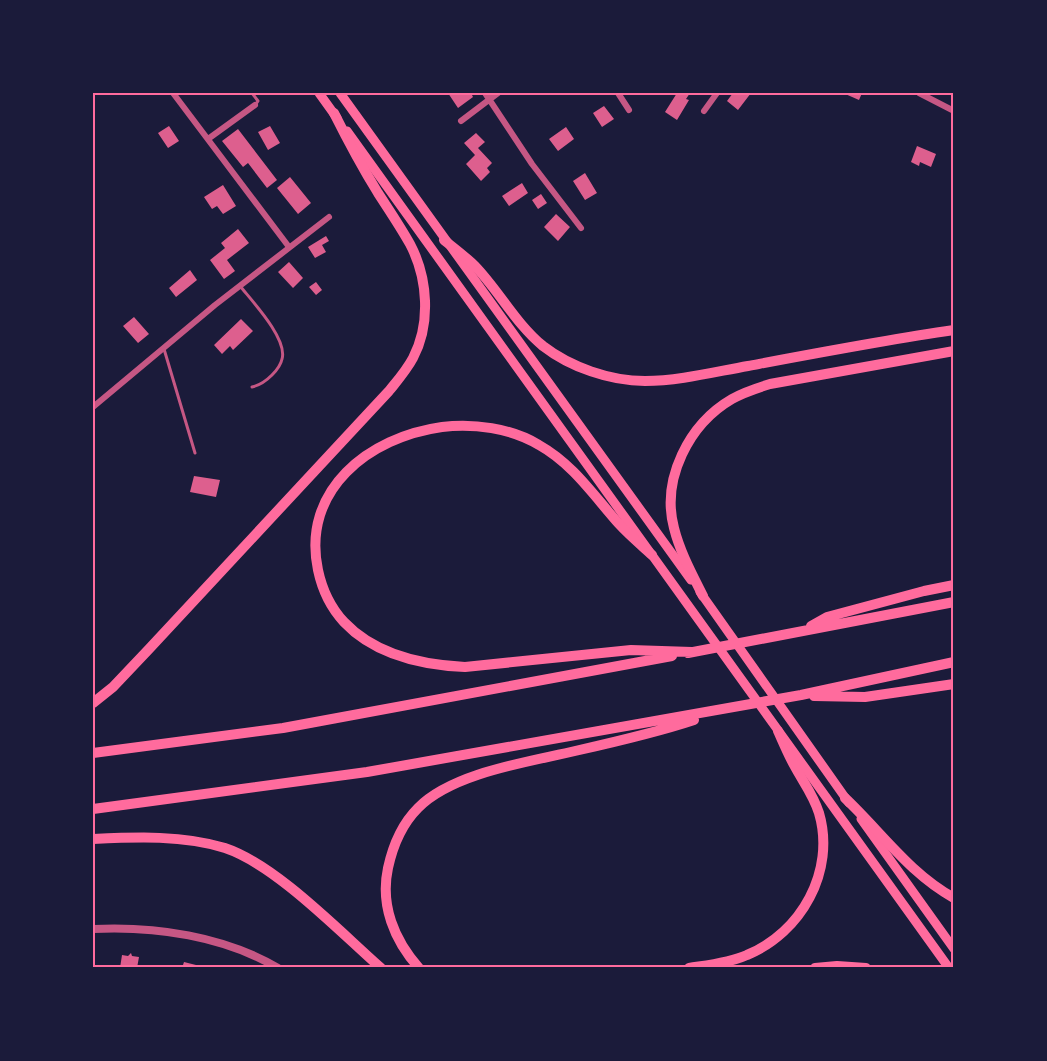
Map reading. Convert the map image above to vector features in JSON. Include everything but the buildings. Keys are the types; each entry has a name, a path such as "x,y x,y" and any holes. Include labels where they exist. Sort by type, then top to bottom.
{"highway":[{"path":"93,703 113,687 388,392 404,373 413,357 425,313 424,291 419,267 411,245 354,155 334,113"},
{"path":"444,240 475,267 543,346 582,368 624,380 644,381 699,374 902,337 954,330"},
{"path":"703,596 674,528 671,490 675,472 692,436 717,408 749,390 770,384 954,351"},
{"path":"652,555 621,526 573,471 538,444 508,432 489,428 452,426 414,433 392,441 374,449 347,470 336,483 319,518 315,555 325,592 334,609 345,622 377,647 417,661 439,666 465,667 632,650 692,652"},
{"path":"801,632 827,617 954,585"},
{"path":"93,753 283,728 954,602"},
{"path":"93,809 367,772 732,708 954,662"},
{"path":"801,695 865,697 954,684"},
{"path":"419,968 393,930 386,906 384,885 391,854 402,827 419,806 451,785 501,768 653,733 732,708"},
{"path":"689,968 745,956 769,944 796,920 814,887 820,868 822,848 819,815 813,794 794,765 778,731"},
{"path":"845,798 922,877 954,898"},
{"path":"93,838 144,836 182,840 226,849 265,869 381,968"},
{"path":"815,968 837,966 866,968"}],"main road":[{"path":"319,93 949,968"},
{"path":"339,93 703,596 954,949"}],"street":[{"path":"173,93 289,247"},
{"path":"461,121 487,96 498,93"},
{"path":"618,93 629,110"},
{"path":"704,111 717,93"},
{"path":"920,93 954,111"},
{"path":"487,96 532,164 581,228"},
{"path":"208,139 255,105"},
{"path":"93,407 240,286 329,217"},
{"path":"93,929 162,930 208,939 254,956 278,968"}],"lane":[{"path":"252,93 258,101 255,105"},
{"path":"240,286 267,320 280,341 283,358 266,381 252,387"},
{"path":"163,348 195,453"}]}
